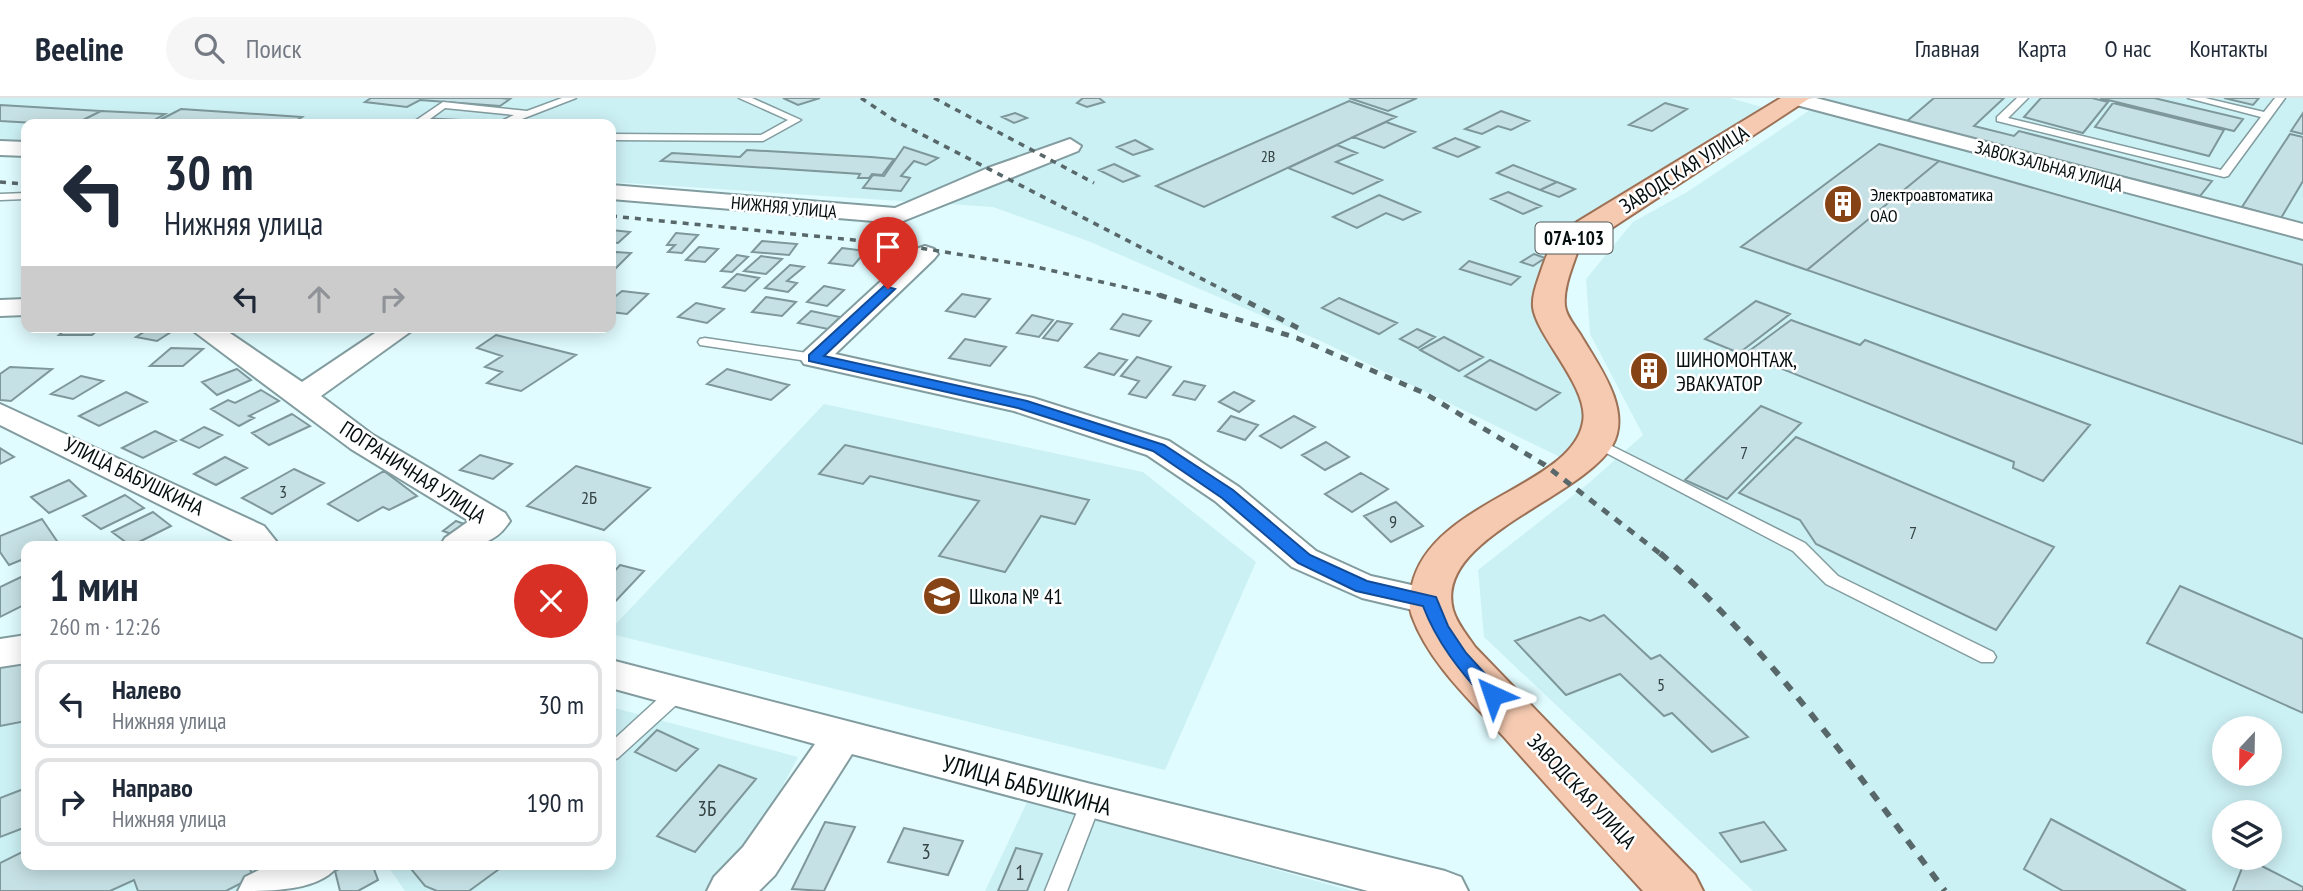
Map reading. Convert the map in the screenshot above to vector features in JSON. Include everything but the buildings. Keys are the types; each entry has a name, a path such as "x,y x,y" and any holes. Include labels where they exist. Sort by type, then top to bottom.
{"main road":[{"name":"ЗАВОДСКАЯ УЛИЦА","path":"1598,443 1602,421 1598,402 1549,310 1549,293 1564,246 1587,228 1797,99"},
{"path":"1430,601 1441,563 1452,546 1563,474 1598,443"},
{"name":"ЗАВОДСКАЯ УЛИЦА","path":"1430,601 1440,626 1459,658 1672,890"}],"street":[{"name":"ЗАВОКЗАЛЬНАЯ УЛИЦА","path":"1797,99 2303,232"},
{"name":"НИЖНЯЯ УЛИЦА","path":"616,192 898,216 996,173 1070,146"},
{"path":"0,148 21,149"},
{"path":"814,358 925,254"},
{"path":"0,308 21,306"},
{"name":"ПОГРАНИЧНАЯ УЛИЦА","path":"211,333 302,396 362,442 494,521 464,541"},
{"path":"302,396 394,333"},
{"path":"814,358 1022,404 1158,448 1227,494 1304,559 1362,586 1430,601"},
{"name":"УЛИЦА БАБУШКИНА","path":"0,413 252,534 258,541"},
{"path":"0,653 21,650"},
{"name":"УЛИЦА БАБУШКИНА","path":"616,676 1091,802 1445,891"},
{"path":"730,891 759,861 843,735"},
{"path":"261,891 305,870"}],"lane":[{"path":"514,119 571,98"},
{"path":"616,137 763,138 796,120 744,98"},
{"path":"2023,98 2001,119 2224,174 2280,98"},
{"path":"2193,98 2267,116"},
{"path":"423,119 443,105 528,114"},
{"path":"0,197 21,196"},
{"path":"705,342 814,358"},
{"path":"1598,443 1799,547 1832,580 1987,657"},
{"path":"616,748 678,692"},
{"path":"1056,891 1091,802"}],"shaded area":[{"path":"0,98 1730,98 1769,109 1577,224 1551,243 1535,290 1536,313 1583,398 1587,420 1583,439 1560,457 1323,342 1088,241 993,207 616,182 616,119 21,119 21,145 0,143"},
{"path":"1828,98 2303,98 2303,891 1753,891 1484,637 1478,570 1590,482 1643,435 1590,334 1586,279 1633,222 1687,192"},
{"name":"Школа № 41","path":"824,404 1143,472 1256,562 1165,770 616,635 616,624"},
{"path":"21,658 21,870 293,870 247,891 0,891 0,661"},
{"path":"616,708 798,757 749,850 709,891 405,891 390,870 616,870"},
{"path":"1028,800 1352,891 985,891"}],"railway":[{"path":"861,98 894,120 1237,297"},
{"path":"934,98 1094,183"},
{"path":"0,182 21,184"},
{"path":"616,216 895,244 1032,266 1161,296"},
{"path":"1234,295 1304,331"},
{"path":"1161,296 1167,297"},
{"path":"1161,296 1297,338 1424,393 1545,465 1662,555"},
{"path":"1660,553 1701,591 1776,671 1945,891"}],"place":[{"name":"Электроавтоматика ОАО","path":"1843,204"},
{"name":"ШИНОМОНТАЖ, ЭВАКУАТОР","path":"1649,371"},
{"name":"Школа № 41","path":"942,596"}],"route":[{"path":"888,289 814,358 1022,404 1158,448 1227,494 1304,559 1362,586 1430,601 1440,626 1459,658 1493,695"}]}
